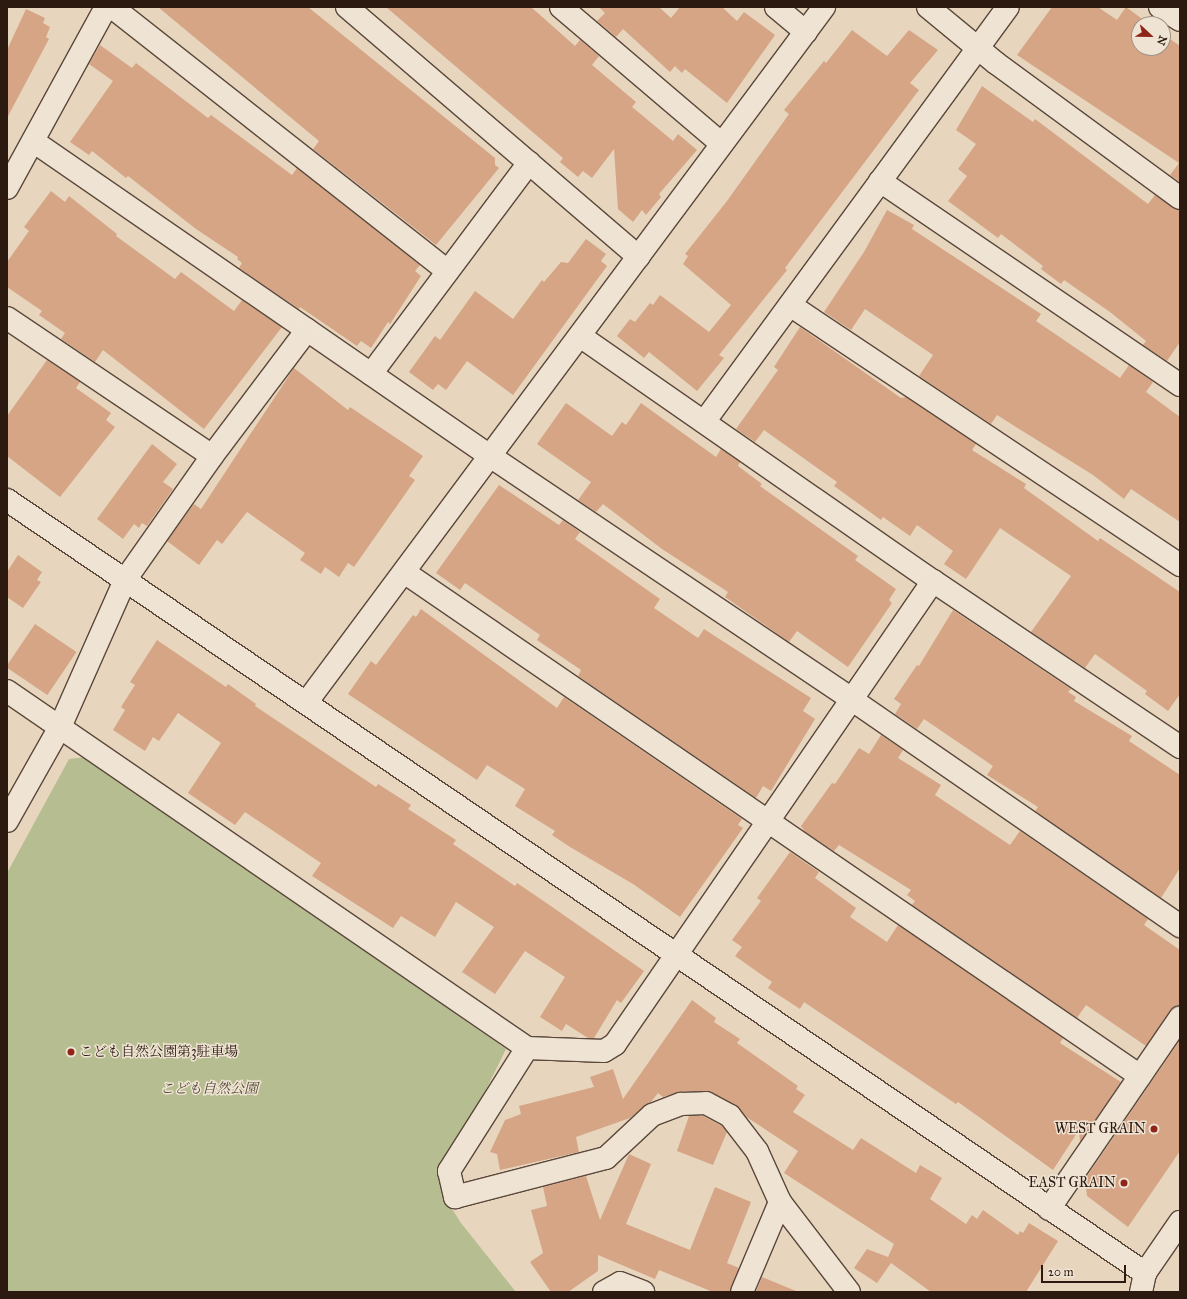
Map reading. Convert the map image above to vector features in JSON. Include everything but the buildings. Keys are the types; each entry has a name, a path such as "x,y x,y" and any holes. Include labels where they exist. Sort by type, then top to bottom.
{"street":[{"path":"7,188 106,7"},
{"path":"112,7 448,271"},
{"path":"347,7 639,257"},
{"path":"561,7 722,144"},
{"path":"776,7 806,32"},
{"path":"306,703 824,7"},
{"path":"928,7 977,49 1180,198"},
{"path":"704,422 1008,7"},
{"path":"1160,7 1180,20"},
{"path":"33,141 490,456 851,699 1180,926"},
{"path":"371,374 529,163"},
{"path":"880,181 1180,385"},
{"path":"790,305 1180,565"},
{"path":"7,318 212,456"},
{"path":"7,821 60,727 126,580 212,456 307,330"},
{"path":"580,336 933,581 1180,747"},
{"path":"7,500 677,954 1049,1209 1143,1283 1180,1222"},
{"path":"404,572 1140,1076"},
{"path":"7,691 527,1048 604,1051 615,1044 766,821 933,581"},
{"path":"1049,1209 1180,1018"},
{"path":"527,1048 450,1171 455,1198 606,1158 652,1115 681,1104 706,1103 730,1116 757,1151 780,1202 849,1292"},
{"path":"742,1292 780,1202"},
{"path":"604,1292 620,1283 643,1292"}],"green space":[{"name":"こども自然公園","path":"86,757 506,1049 442,1179 445,1198 461,1223 516,1292 7,1292 7,873 69,759"}],"place":[{"name":"こども自然公園第3駐車場","path":"71,1052"},
{"name":"WEST GRAIN","path":"1154,1129"},
{"name":"EAST GRAIN","path":"1124,1183"}]}
